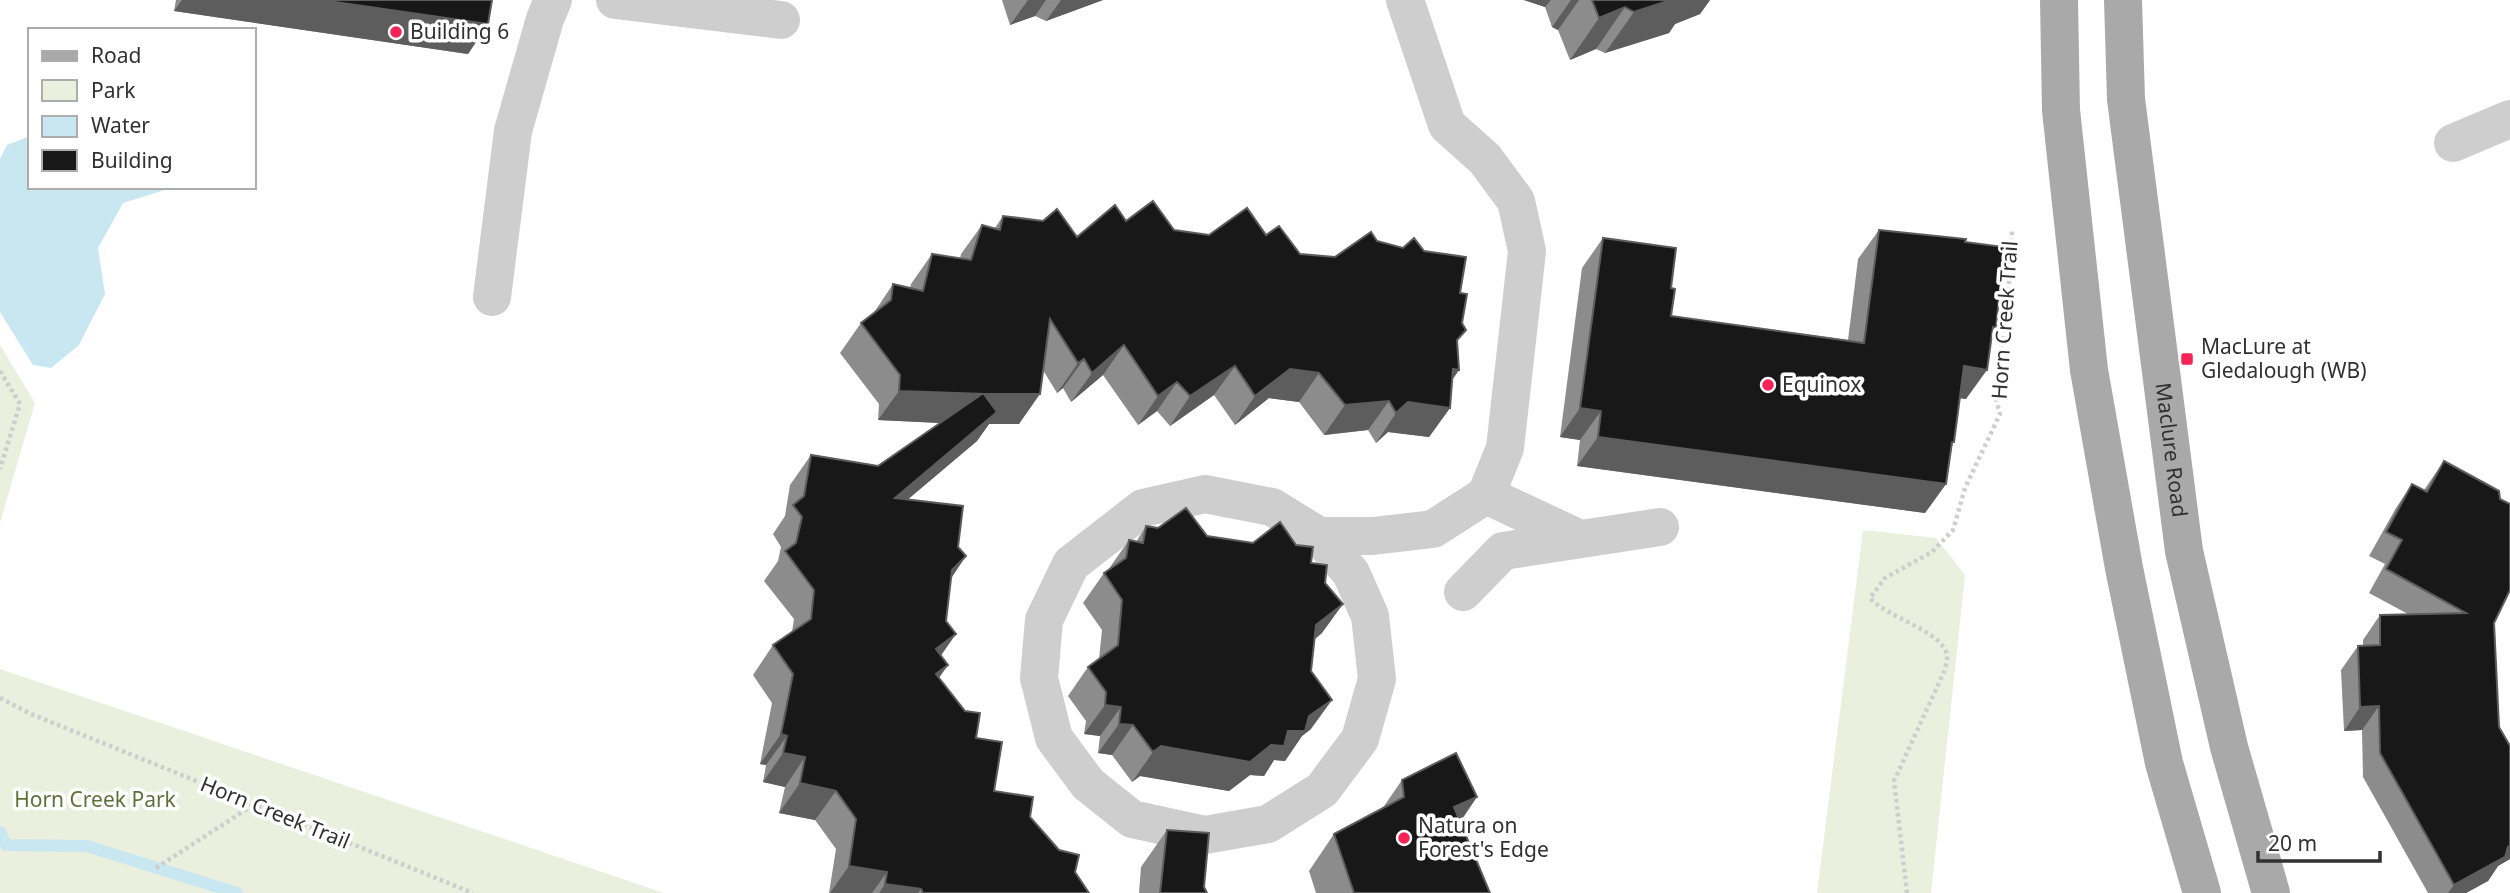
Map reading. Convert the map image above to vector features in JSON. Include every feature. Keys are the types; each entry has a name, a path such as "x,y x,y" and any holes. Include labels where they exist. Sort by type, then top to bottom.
{"main road":[{"path":"2059,0 2061,110 2089,370 2124,568 2164,763 2202,893"},
{"name":"Maclure Road","path":"2123,0 2126,99 2184,551 2229,747 2271,893"}],"street":[{"path":"492,297 513,131 545,19 553,0"},
{"path":"615,0 699,5 781,20"},
{"path":"1319,536 1351,573 1370,616 1377,679 1360,739 1322,790 1268,824 1205,835 1132,819 1087,784 1054,738 1039,678 1044,620 1071,564 1143,508 1205,494 1272,507 1319,536 1373,536 1433,529 1486,495 1505,448 1527,251 1516,201 1485,159 1447,125 1405,0"},
{"path":"2453,143 2510,119"},
{"path":"1486,495 1580,539"},
{"path":"1463,592 1503,551 1660,527"}],"path":[{"name":"Horn Creek Trail","path":"1907,893 1894,781 1948,658 1945,648 1937,639 1878,608 1870,598 1874,589 1885,578 1932,552 1952,530 1965,488 2000,414 1996,396 2008,300 2012,230"},
{"path":"0,372 20,404 0,469"},
{"name":"Horn Creek Trail","path":"0,698 31,714 473,893"},
{"path":"156,868 254,804"}],"green space":[{"path":"0,345 35,403 0,523"},
{"path":"1863,530 1936,538 1965,575 1931,893 1817,893"},
{"name":"Horn Creek Park","path":"0,669 664,893 0,893"}],"water":[{"path":"28,137 28,189 168,189 123,203 98,248 105,294 79,345 51,368 33,365 0,312 0,159 7,145"}],"building":[{"path":"321,0 492,0 488,24"},
{"path":"1592,0 1671,0 1634,12 1625,7 1599,18"},
{"path":"1153,201 1174,230 1209,235 1247,208 1266,235 1279,226 1300,254 1335,257 1371,232 1377,241 1403,248 1414,238 1424,251 1466,257 1460,293 1467,294 1462,323 1466,330 1457,340 1459,370 1453,369 1450,408 1408,402 1396,413 1389,401 1345,405 1319,373 1290,369 1255,396 1235,366 1190,396 1177,382 1158,396 1124,345 1092,373 1084,359 1078,363 1050,319 1040,394 984,394 997,412 895,498 963,506 958,547 966,556 952,570 946,621 956,634 936,649 948,665 936,674 965,711 980,713 976,738 1002,742 994,791 1033,797 1030,817 1059,850 1079,855 1075,872 1089,893 923,893 921,889 885,884 887,872 849,866 856,819 836,791 800,783 805,757 783,753 787,736 781,734 793,674 773,645 811,619 814,590 785,551 796,543 802,517 793,505 804,496 811,455 878,466 982,394 899,391 900,375 861,323 891,300 893,284 923,291 932,254 971,260 982,225 1000,230 1003,216 1043,221 1057,209 1077,237 1115,205 1126,221"},
{"name":"Equinox","path":"1879,230 1966,239 1965,242 2004,247 1996,328 1993,327 1987,370 1964,366 1946,484 1598,437 1601,411 1580,408 1603,238 1676,248 1671,316 1864,343"},
{"path":"2444,461 2499,491 2500,499 2510,504 2510,590 2494,623 2499,727 2510,746 2510,845 2505,857 2454,885 2380,753 2379,706 2360,707 2358,646 2380,645 2380,615 2466,613 2386,569 2402,540 2386,532 2412,484 2427,492"},
{"path":"1186,508 1207,536 1253,543 1280,522 1296,545 1313,547 1311,563 1327,565 1325,583 1343,604 1316,625 1311,671 1332,700 1309,716 1305,731 1288,731 1284,746 1271,745 1250,762 1161,746 1153,752 1133,725 1119,724 1121,707 1105,705 1106,692 1088,667 1118,645 1122,600 1104,573 1126,558 1129,540 1143,543 1146,526 1158,528"},
{"path":"1456,753 1477,797 1454,807 1490,893 1354,893 1334,834 1404,797 1402,780"},
{"path":"1167,830 1209,833 1204,887 1207,893 1160,893"}],"waterway":[{"path":"0,832 6,845 87,846 237,893"}],"place":[{"name":"Building 6","path":"396,32"},
{"name":"MacLure at Gledalough (WB)","path":"2187,359"},
{"name":"Equinox","path":"1768,385"},
{"name":"Natura on Forest's Edge","path":"1404,838"}]}
